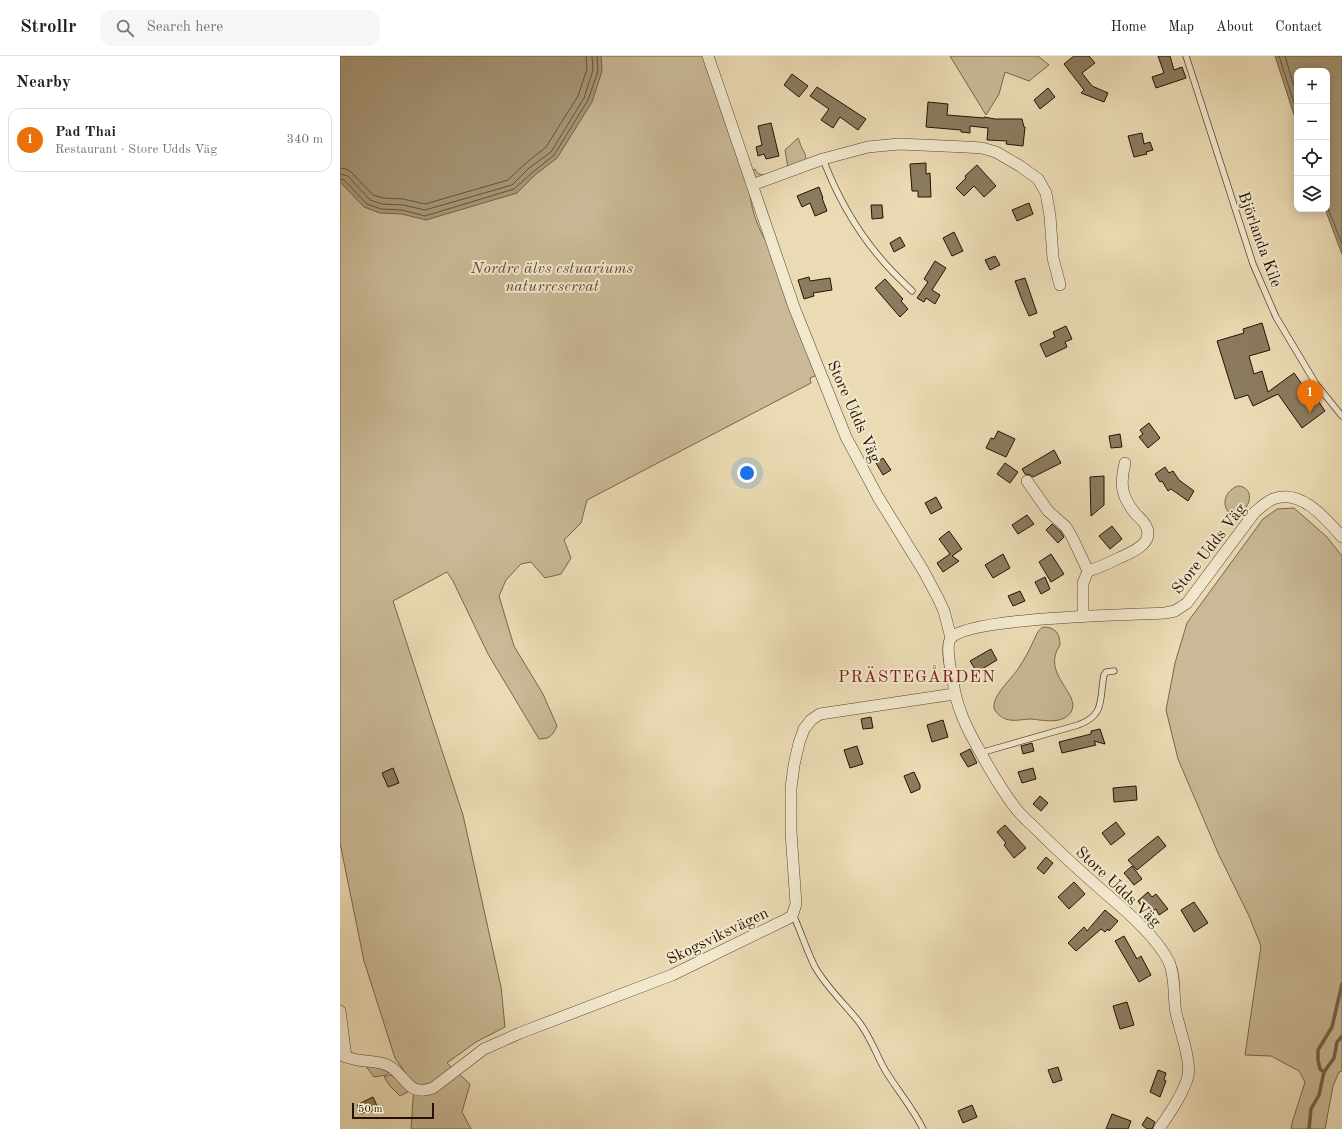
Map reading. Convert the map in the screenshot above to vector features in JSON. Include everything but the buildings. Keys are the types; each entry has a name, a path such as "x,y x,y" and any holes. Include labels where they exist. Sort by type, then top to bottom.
{"street":[{"name":"Store Udds Väg","path":"708,56 794,307 846,437 878,497 923,570 944,611 951,638 949,644 949,656 954,694 966,726 998,783 1015,808 1060,853 1134,919 1154,940 1168,961 1172,971 1175,1006 1188,1062 1188,1075 1180,1094 1159,1129"},
{"path":"752,185 823,159 868,147 884,145 966,147 982,148 996,152 1020,166 1038,180 1046,193 1050,216 1052,258 1060,285"},
{"path":"1088,571 1105,566 1133,552 1146,540 1146,526 1126,501 1122,490 1122,477 1125,463"},
{"path":"1027,481 1048,511 1066,527 1088,571 1083,583 1083,617"},
{"name":"Store Udds Väg","path":"951,638 961,632 985,626 1035,620 1170,613 1179,610 1196,593 1255,512 1273,499 1286,497 1299,500 1307,504 1322,516 1342,537"},
{"name":"Skogsviksvägen","path":"340,1011 343,1056 390,1066 414,1090 429,1090 434,1088 484,1049 520,1033 672,975 787,919 792,916 796,904 791,832 791,788 794,765 804,729 811,720 820,714 954,694"}],"lane":[{"name":"Björlanda Kile","path":"1186,56 1254,264 1276,317 1316,384 1342,416"},
{"path":"823,159 839,198 848,214 882,260 912,291"},
{"path":"981,754 1088,721 1098,712 1102,699 1104,675 1106,672 1114,671"},
{"path":"792,916 795,919 815,967 838,999 866,1033 886,1071 917,1117 923,1129"}],"green space":[{"name":"Nordre älvs estuariums naturreservat","path":"340,56 704,56 750,188 751,202 755,218 769,246 817,375 810,378 811,383 587,500 581,523 564,540 571,558 561,574 545,578 531,562 521,564 506,580 499,596 514,646 543,694 557,726 548,737 539,739 488,654 453,581 447,572 393,601 463,815 501,987 505,1027 476,1042 447,1063 470,1084 462,1112 471,1129 411,1129 414,1085 395,1058 364,961 340,843"},
{"path":"950,56 1038,56 1049,65 1029,81 1005,72 999,94 986,115"},
{"path":"798,138 806,156 802,164 766,177 754,177 752,172 755,169 759,174 765,175 788,168 785,150"},
{"path":"1239,486 1246,489 1249,494 1249,500 1242,512 1237,515 1232,515 1227,510 1225,502 1229,492 1235,487"},
{"path":"1294,508 1327,537 1342,556 1342,1071 1339,1072 1333,1086 1325,1129 1291,1129 1305,1082 1299,1071 1271,1056 1245,1055 1261,946 1249,916 1218,853 1178,759 1166,710 1175,663 1187,623 1263,519 1277,509"},
{"path":"1043,627 1051,628 1058,634 1059,637 1060,645 1055,655 1055,665 1058,674 1071,698 1073,705 1071,712 1063,719 1052,721 1031,719 1009,720 995,711 994,702 1003,687 1018,669 1039,630"},
{"path":"366,1063 390,1072 386,1075 374,1077 365,1065"},
{"path":"390,1075 408,1090 408,1092 400,1096 390,1086 384,1077"}],"water":[{"path":"340,56 601,56 602,71 592,102 557,158 535,175 517,193 426,220 402,214 380,213 364,207 340,182"},
{"path":"1275,56 1342,56 1342,254 1326,212 1330,212 1330,68 1294,68 1294,115"}],"waterway":[{"path":"1309,1129 1311,1109 1319,1095 1324,1072 1320,1069 1318,1050 1332,1027 1342,984"},
{"path":"1324,1072 1334,1058 1337,1042 1342,1036"}],"place":[{"name":"Pad Thai","path":"1310,413"}],"district":[{"name":"PRÄSTEGÅRDEN","path":"917,676"}]}
